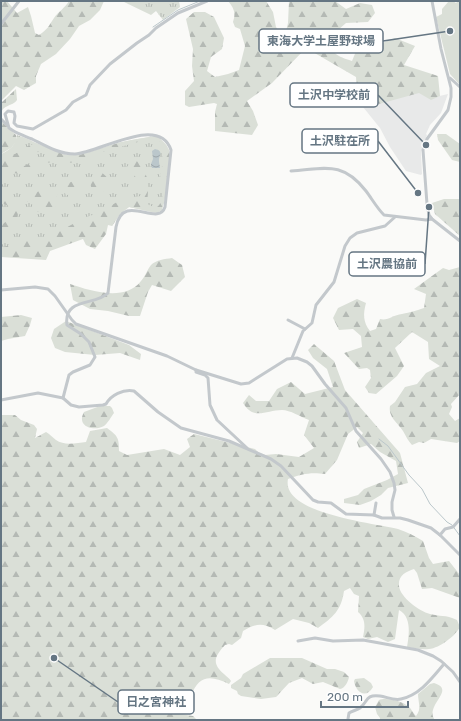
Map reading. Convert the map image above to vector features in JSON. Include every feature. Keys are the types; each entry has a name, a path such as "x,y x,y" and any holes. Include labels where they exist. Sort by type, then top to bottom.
{"street":[{"path":"1,24 19,1"},
{"path":"10,128 5,116 8,111 15,114 15,125 30,130 37,128 66,110 73,102 86,95 90,85 110,64 156,28 178,13 206,1"},
{"path":"432,1 441,49 452,88 448,110 427,139 423,150 426,204 429,215 432,219 460,241"},
{"path":"450,78 460,87"},
{"path":"1,119 15,132 65,153 83,153 121,140 154,135 162,138 170,148 171,155 165,207 163,211 156,215 132,210 119,217 116,227 108,293 102,298 89,301 72,308 68,315 67,325 81,334 89,342 95,357 90,365 69,375 63,398"},
{"path":"291,171 327,168 348,173 356,179 384,215 426,220 432,219"},
{"path":"292,358 301,334 312,323 318,303 334,282 345,246 350,238 361,231 385,226 395,217"},
{"path":"1,290 35,287 48,289 52,292 76,324 168,356 196,370 244,385 285,360 292,358 304,360 312,366 348,412 356,431 386,466 394,483 395,490 392,510 394,518"},
{"path":"288,320 306,329"},
{"path":"196,370 196,372 205,375 208,378 210,404 217,420 249,450"},
{"path":"1,400 38,393 63,398 71,405 79,407 103,406 114,395 131,390 134,391 158,412 180,428 229,441 272,459 313,500 331,503 346,514 374,515 382,518 408,520 431,528 460,555"},
{"path":"374,515 376,503"},
{"path":"440,535 445,529 453,527 460,520"},
{"path":"298,641 315,638 333,641 359,640 418,650 433,656 444,664 453,672 460,682"},
{"path":"348,719 349,714 360,708 369,697 378,696 401,699 415,693 423,688 444,664"}],"shaded area":[{"path":"416,89 431,98 448,94 441,113 430,125 426,134 427,135 421,152 421,175 406,171 390,147 380,128 359,102 382,102"}],"green space":[{"path":"1,1 7,1 17,13 28,7 35,33 39,35 46,29 69,1 104,1 100,10 90,20 79,26 70,39 56,54 41,64 36,76 36,83 24,90 16,86 1,101"},
{"path":"122,1 179,1 180,7 163,20 156,11 151,15"},
{"path":"228,1 266,1 273,12 276,27 281,34 285,35 288,23 289,1 335,1 346,9 360,3 372,5 375,13 368,22 346,23 329,38 333,51 342,58 352,61 359,44 371,41 382,43 395,38 415,46 404,65 438,76 440,96 431,100 419,93 379,104 370,97 357,92 356,77 306,48 272,83 247,101 253,111 258,125 252,135 215,131 215,112 217,104 214,103 189,107 185,105 185,91 194,81 192,66 193,49 186,19 194,12 205,12 214,17 224,38 222,49 211,57 207,71 215,77 239,70 245,46 240,29 235,27 233,22 234,11"},
{"path":"449,1 456,3 460,1 460,85 450,74 436,17 442,14 442,9"},
{"path":"16,89 17,100 13,104 6,107 1,114 1,103"},
{"path":"1,121 16,135 17,141 11,148 1,154"},
{"path":"437,134 446,134 460,144 460,162 452,160 438,140"},
{"path":"17,135 66,155 80,155 127,141 159,137 169,150 164,203 157,213 129,207 121,213 52,238 1,249 1,154 12,147"},
{"path":"154,136 159,138 167,146 169,151 168,180 162,210 157,213 129,207 121,213 112,226 108,225 106,234 95,249 86,245 83,239 50,251 46,260 1,257 1,248 21,241 49,237 82,219 102,211 122,199 141,196 143,192 143,185 139,179 129,174 126,169 132,158 135,158 146,175 148,184 147,204 156,208 163,196 163,184 160,175 164,147 158,139 152,138 99,153 90,159 66,163 58,161 40,164 40,160 48,154 38,152 30,154 15,167 24,166 35,161 35,164 32,167 20,173 1,172 1,159 15,154 36,143 66,155 79,155 122,142"},
{"path":"102,173 107,178 108,184 106,189 100,194 92,189 90,180 93,175"},
{"path":"81,179 84,182 85,187 77,194 66,195 64,191 59,191 55,199 61,203 53,209 47,209 26,215 33,205 22,198 24,196 33,195 41,190"},
{"path":"1,194 13,201 16,205 18,214 13,224 1,231 1,225 10,219 14,213 13,209 1,202"},
{"path":"444,199 460,199 460,236 435,214 432,203"},
{"path":"172,258 182,265 185,277 171,291 152,285 148,292 140,316 129,316 108,311 90,309 73,300 70,284 97,292 117,293 126,291 134,287 144,278 153,263"},
{"path":"460,267 460,394 451,404 452,407 449,414 455,421 460,418 460,441 457,443 431,439 424,443 419,442 412,445 392,417 390,413 390,406 395,402 405,387 417,384 426,373 440,366 429,359 428,342 412,332 395,348 404,366 397,376 376,394 369,393 365,387 371,378 370,370 367,368 359,369 344,353 362,347 361,336 353,329 339,330 333,318 338,308 357,299 366,303 364,318 368,328 370,331 376,329 380,319 386,319 424,308 426,294 414,289 443,268 449,270"},
{"path":"21,315 32,318 25,336 1,341 1,317"},
{"path":"66,321 129,345 141,354 140,360 120,353 95,355 65,352 55,348 51,338 54,329"},
{"path":"314,344 334,361 345,390 400,453 408,483 388,488 381,495 360,505 344,503 344,499 358,495 364,489 398,474 396,461 380,452 371,444 359,448 357,442 363,433 357,427 348,434 337,460 325,474 306,474 288,479 290,491 299,501 314,509 351,520 398,529 408,533 423,541 429,558 433,564 449,561 460,575 460,598 432,588 422,589 417,573 414,569 405,573 401,577 399,586 406,599 421,610 430,614 457,620 460,627 458,630 447,641 433,648 424,649 407,647 409,632 408,622 403,613 399,610 395,639 388,642 377,637 368,639 363,637 364,623 358,612 359,596 354,594 350,588 344,591 341,604 336,613 318,628 309,623 293,619 275,630 262,625 255,625 243,631 241,638 232,645 225,645 217,656 216,663 220,670 231,681 229,684 211,678 198,684 191,696 166,693 162,701 179,714 193,716 197,720 1,720 1,415 15,415 21,420 34,425 37,429 35,438 46,432 59,442 67,444 86,442 90,431 107,428 114,433 117,438 119,443 119,451 127,455 164,449 180,455 190,447 187,439 194,434 255,449 259,453 265,455 276,454 299,457 314,448 304,435 309,420 285,410 261,413 251,412 243,403 249,395 256,401 269,401 277,389 291,382 305,394 333,387 327,369 313,358 308,350"},
{"path":"100,406 110,406 112,408 114,413 108,422 100,428 91,428 84,424 82,417 84,412"},
{"path":"270,658 302,658 327,669 335,669 344,672 349,679 345,686 340,689 323,682 313,684 302,678 289,683 276,697 261,699 241,696 237,691 231,688 231,685 241,678 243,674"},
{"path":"364,678 371,683 373,687 370,691 364,694 357,689 354,681 355,679"},
{"path":"434,683 440,686 442,690 442,694 433,709 435,720 380,720 375,707 379,700 390,699 405,704 416,716 419,708 418,694 430,684"}],"water":[{"path":"155,149 160,152 160,168 152,168 152,151"}],"waterway":[{"path":"153,27 178,10 200,1"},
{"path":"379,439 388,446 409,475 422,489 430,504 447,522 452,525 460,536"}],"place":[{"name":"東海大学土屋野球場","path":"450,31"},
{"name":"土沢中学校前","path":"426,145"},
{"name":"土沢駐在所","path":"418,193"},
{"name":"土沢農協前","path":"429,207"},
{"name":"日之宮神社","path":"54,658"}]}
